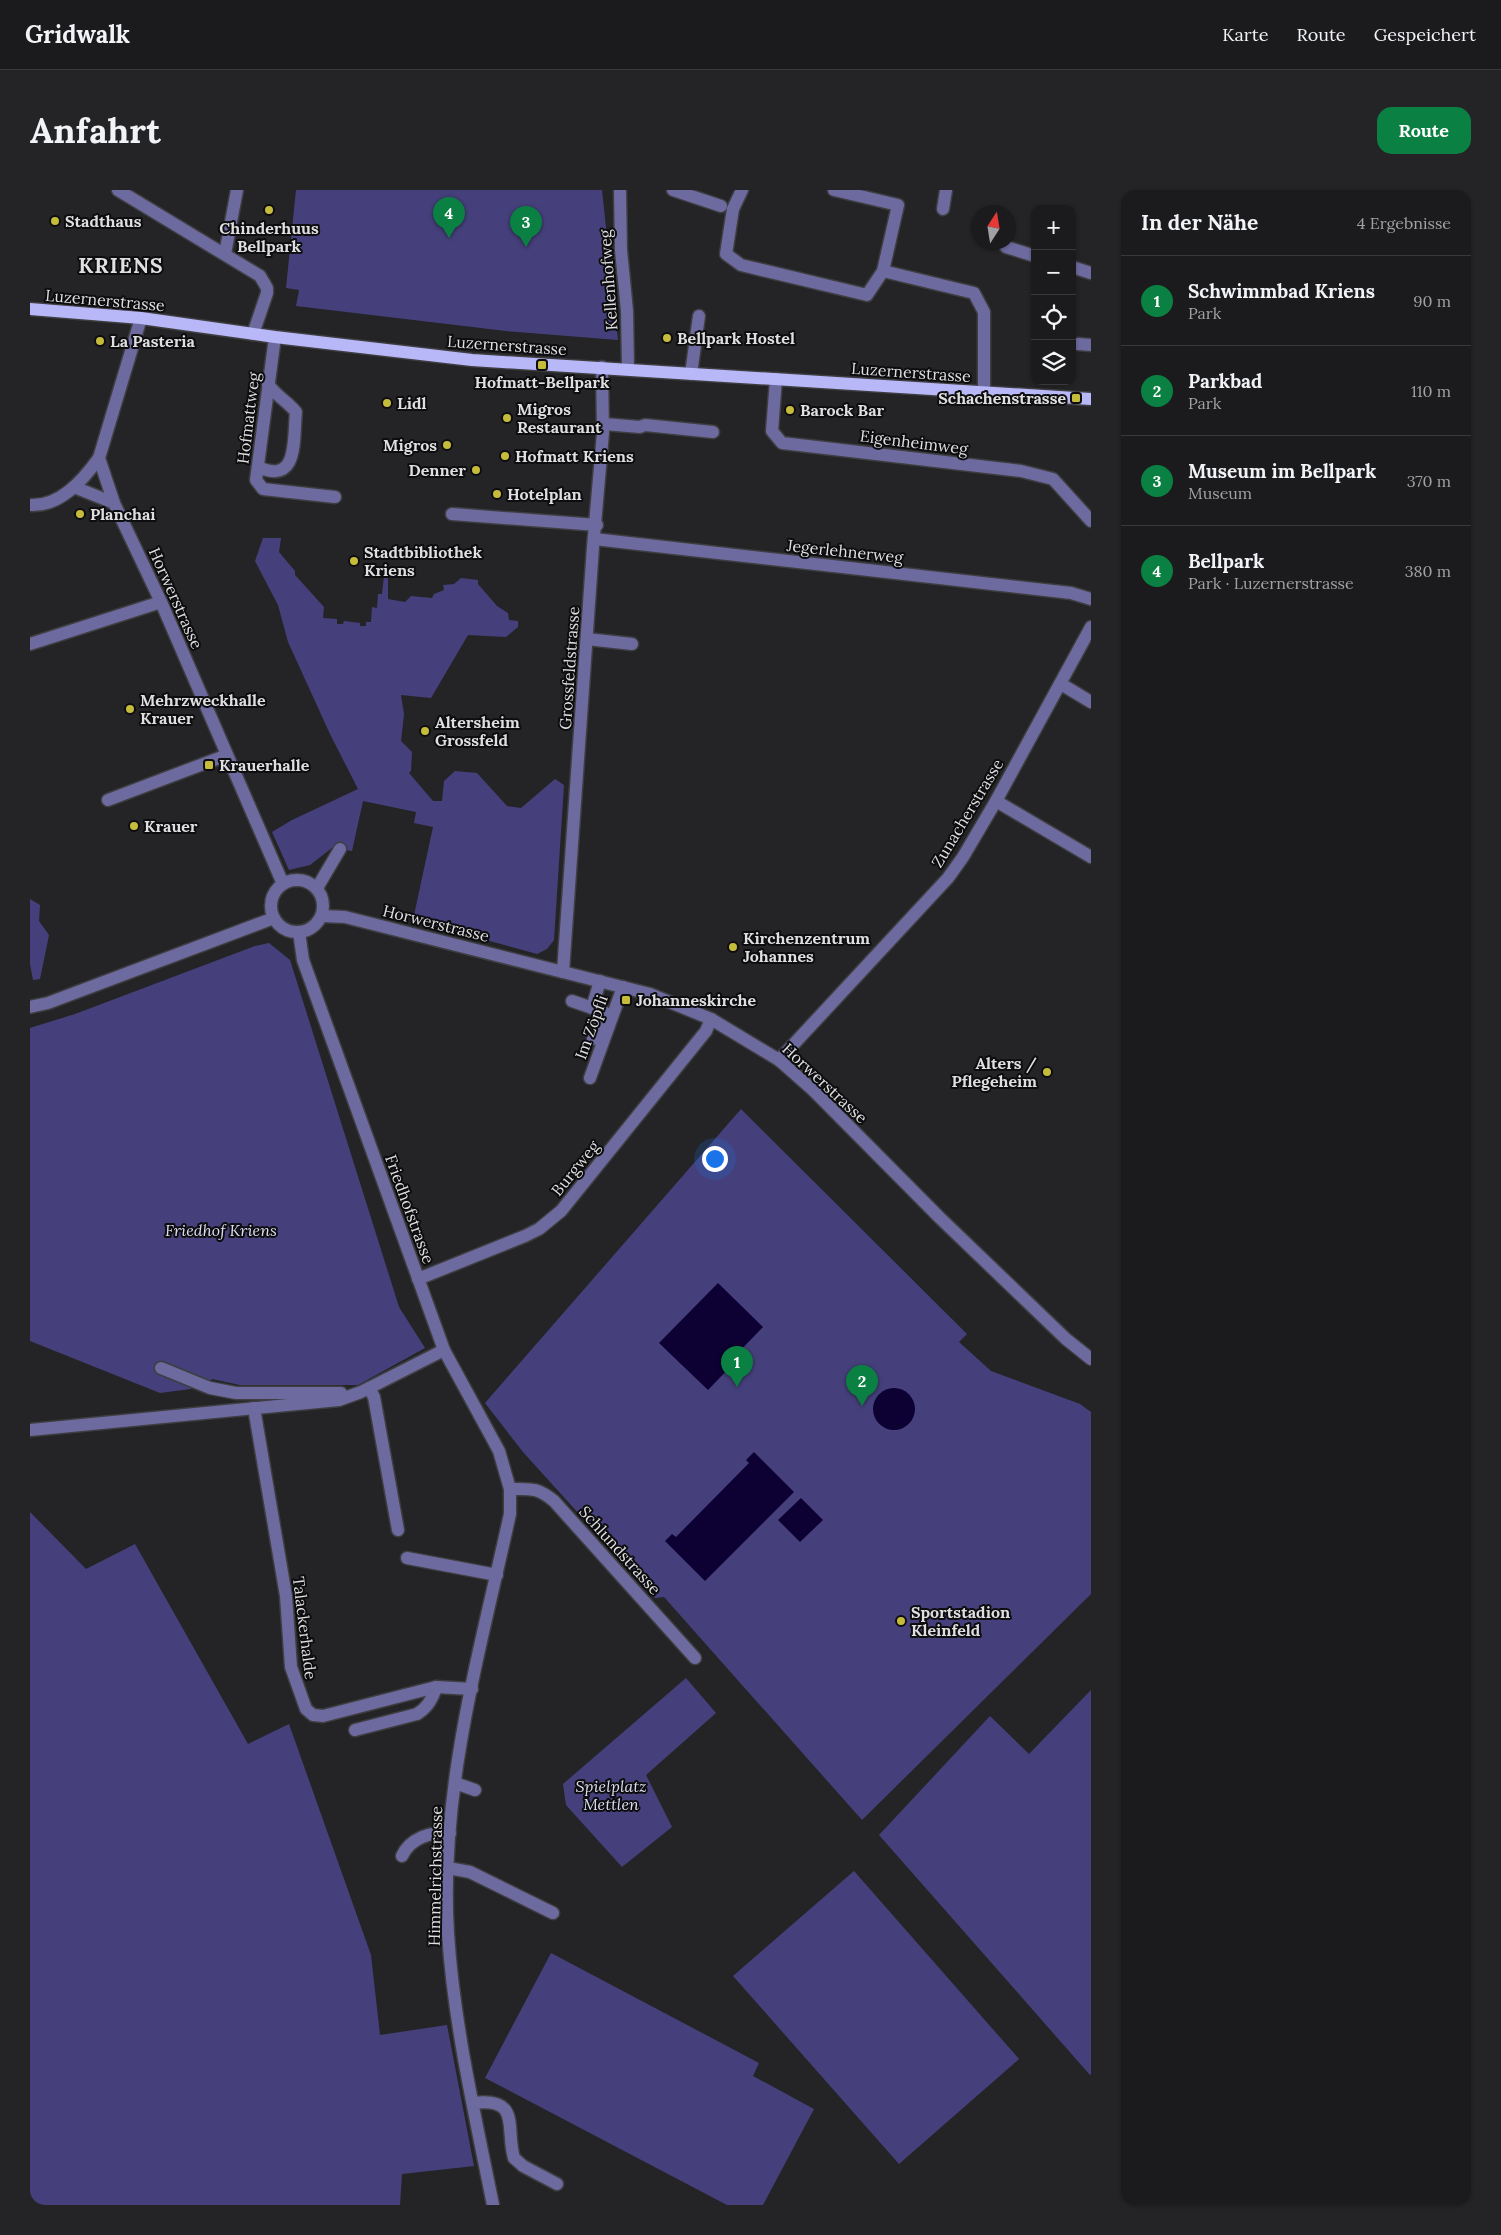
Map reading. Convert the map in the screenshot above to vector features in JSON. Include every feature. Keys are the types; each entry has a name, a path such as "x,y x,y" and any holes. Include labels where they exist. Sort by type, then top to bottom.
{"main road":[{"name":"Luzernerstrasse","path":"30,309 141,318 275,337 472,360 628,368 691,374 1091,399"}],"street":[{"path":"118,190 260,276 267,288 265,305 254,334"},
{"path":"225,254 237,190"},
{"name":"Kellenhofweg","path":"620,190 621,250 627,311 628,368"},
{"path":"672,190 721,206"},
{"path":"742,190 733,209 726,254 741,265 867,295 883,271 898,205 834,190"},
{"path":"943,209 946,190"},
{"path":"1016,250 1031,255"},
{"path":"1076,268 1091,273"},
{"name":"Luzernerstrasse","path":"883,271 974,293 984,312 984,393"},
{"path":"691,374 699,316"},
{"path":"30,505 39,506 56,500 74,487 99,458 141,318"},
{"name":"Hofmattweg","path":"275,337 256,480 263,489 335,497"},
{"path":"1078,344 1091,345"},
{"name":"Grossfeldstrasse","path":"563,972 604,424 602,367"},
{"name":"Eigenheimweg","path":"776,379 772,431 782,443 1021,471 1053,479 1091,521"},
{"path":"258,467 276,473 284,471 290,464 296,412 274,394 268,384"},
{"path":"604,424 640,428 645,425 713,432"},
{"name":"Horwerstrasse","path":"99,458 114,503 161,602 283,884"},
{"path":"74,487 114,503"},
{"path":"452,514 597,525"},
{"name":"Jegerlehnerweg","path":"594,539 1071,593 1091,599"},
{"path":"30,644 161,602"},
{"name":"Zunacherstrasse","path":"779,1060 948,878 963,857 996,801 1091,626"},
{"path":"587,639 632,644"},
{"path":"1061,684 1091,702"},
{"path":"108,800 227,755"},
{"path":"996,801 1091,857"},
{"path":"317,888 340,849"},
{"path":"301,880 310,882 317,888 324,906 322,916 317,924 309,930 299,932 289,931 280,926 274,918 272,901 278,889 283,884 301,880"},
{"name":"Horwerstrasse","path":"322,916 345,917 650,994 711,1019 779,1060 813,1090 981,1258 1066,1340 1091,1359"},
{"path":"30,1007 48,1003 274,918"},
{"name":"Friedhofstrasse","path":"299,932 303,960 444,1350 499,1452 510,1489"},
{"path":"592,1008 600,981"},
{"name":"Im Zöpfli","path":"590,1078 623,987"},
{"path":"572,1001 604,1012 593,1039"},
{"name":"Burgweg","path":"418,1279 525,1236 539,1229 560,1211 706,1031 711,1019"},
{"path":"30,1430 339,1400 365,1390 444,1350"},
{"path":"161,1368 210,1388 236,1392 365,1390 374,1397 398,1530"},
{"name":"Talackerhalde","path":"254,1408 286,1596 291,1667 306,1709 313,1714 323,1716 436,1687 472,1689"},
{"name":"Schlundstrasse","path":"510,1489 532,1488 541,1491 554,1502 695,1658"},
{"name":"Himmelrichstrasse","path":"493,2205 457,2023 448,1932 448,1868 455,1783 472,1689 510,1514 510,1489"},
{"path":"407,1558 497,1575"},
{"path":"355,1730 417,1714 424,1710 433,1696 436,1687"},
{"path":"455,1783 475,1790"},
{"path":"402,1856 409,1845 420,1838 438,1832 450,1833"},
{"path":"448,1868 470,1872 554,1913"},
{"path":"472,2103 495,2102 502,2107 510,2116 514,2158 523,2166 557,2184"}],"green space":[{"path":"296,190 602,190 618,340 506,331 296,306 299,290 286,288"},
{"path":"263,538 281,538 279,552 295,571 295,575 324,607 323,618 337,619 337,624 343,624 344,621 360,623 360,626 366,626 366,622 371,622 372,607 377,608 378,594 382,594 384,576 388,576 388,599 405,602 411,596 432,598 434,594 444,590 443,585 454,584 461,578 478,580 478,584 497,606 508,613 509,620 518,621 518,627 506,637 468,635 431,698 401,695 404,714 401,741 412,752 411,771 409,773 433,801 442,801 444,781 455,771 477,773 507,806 521,808 555,779 564,785 554,940 547,949 537,954 413,920 433,827 414,823 416,812 363,801 352,851 332,848 310,865 289,870 272,832 292,820 358,789 330,734 288,642 278,605 255,561"},
{"path":"30,899 40,905 39,921 49,935 40,979 33,980 30,964"},
{"name":"Friedhof Kriens","path":"269,943 290,960 399,1307 425,1348 358,1385 240,1385 212,1379 198,1388 160,1393 30,1341 30,1028 75,1014 255,946"},
{"path":"741,1109 967,1334 959,1342 991,1371 1080,1404 1091,1412 1091,1594 862,1820 664,1597 655,1598 523,1452 485,1403"},
{"path":"30,1512 86,1569 135,1544 248,1744 289,1724 371,1955 380,2035 447,2025 474,2166 402,2174 400,2205 30,2205"},
{"name":"Spielplatz Mettlen","path":"686,1678 716,1713 646,1775 672,1827 622,1867 566,1805 563,1784"},
{"path":"1091,1690 1090,2075 879,1835 990,1716 1029,1754"},
{"path":"854,1871 1019,2059 899,2164 733,1976"},
{"path":"551,1953 759,2063 753,2076 814,2109 763,2205 727,2205 485,2078"}],"shaded area":[{"path":"718,1283 763,1327 732,1359 735,1362 708,1390 659,1343"},
{"path":"898,1388 906,1391 912,1397 915,1409 912,1421 906,1427 890,1430 882,1427 876,1421 873,1405 876,1397 882,1391"},
{"path":"754,1452 794,1492 705,1581 665,1541 672,1534 676,1537 749,1463 746,1460"},
{"path":"801,1498 823,1520 800,1542 778,1520"}],"place":[{"name":"Chinderhuus Bellpark","path":"269,210"},
{"name":"Stadthaus","path":"55,221"},
{"name":"Bellpark","path":"449,238"},
{"name":"Museum im Bellpark","path":"526,247"},
{"name":"Bellpark Hostel","path":"667,338"},
{"name":"La Pasteria","path":"100,341"},
{"name":"Hofmatt-Bellpark","path":"542,365"},
{"name":"Schachenstrasse","path":"1076,398"},
{"name":"Lidl","path":"387,403"},
{"name":"Barock Bar","path":"790,410"},
{"name":"Migros Restaurant","path":"507,418"},
{"name":"Migros","path":"447,445"},
{"name":"Hofmatt Kriens","path":"505,456"},
{"name":"Denner","path":"476,470"},
{"name":"Hotelplan","path":"497,494"},
{"name":"Planchai","path":"80,514"},
{"name":"Stadtbibliothek Kriens","path":"354,561"},
{"name":"Mehrzweckhalle Krauer","path":"130,709"},
{"name":"Altersheim Grossfeld","path":"425,731"},
{"name":"Krauerhalle","path":"209,765"},
{"name":"Krauer","path":"134,826"},
{"name":"Kirchenzentrum Johannes","path":"733,947"},
{"name":"Johanneskirche","path":"626,1000"},
{"name":"Alters / Pflegeheim","path":"1047,1072"},
{"name":"Schwimmbad Kriens","path":"737,1387"},
{"name":"Parkbad","path":"862,1406"},
{"name":"Sportstadion Kleinfeld","path":"901,1621"}],"district":[{"name":"KRIENS","path":"121,266"}]}
